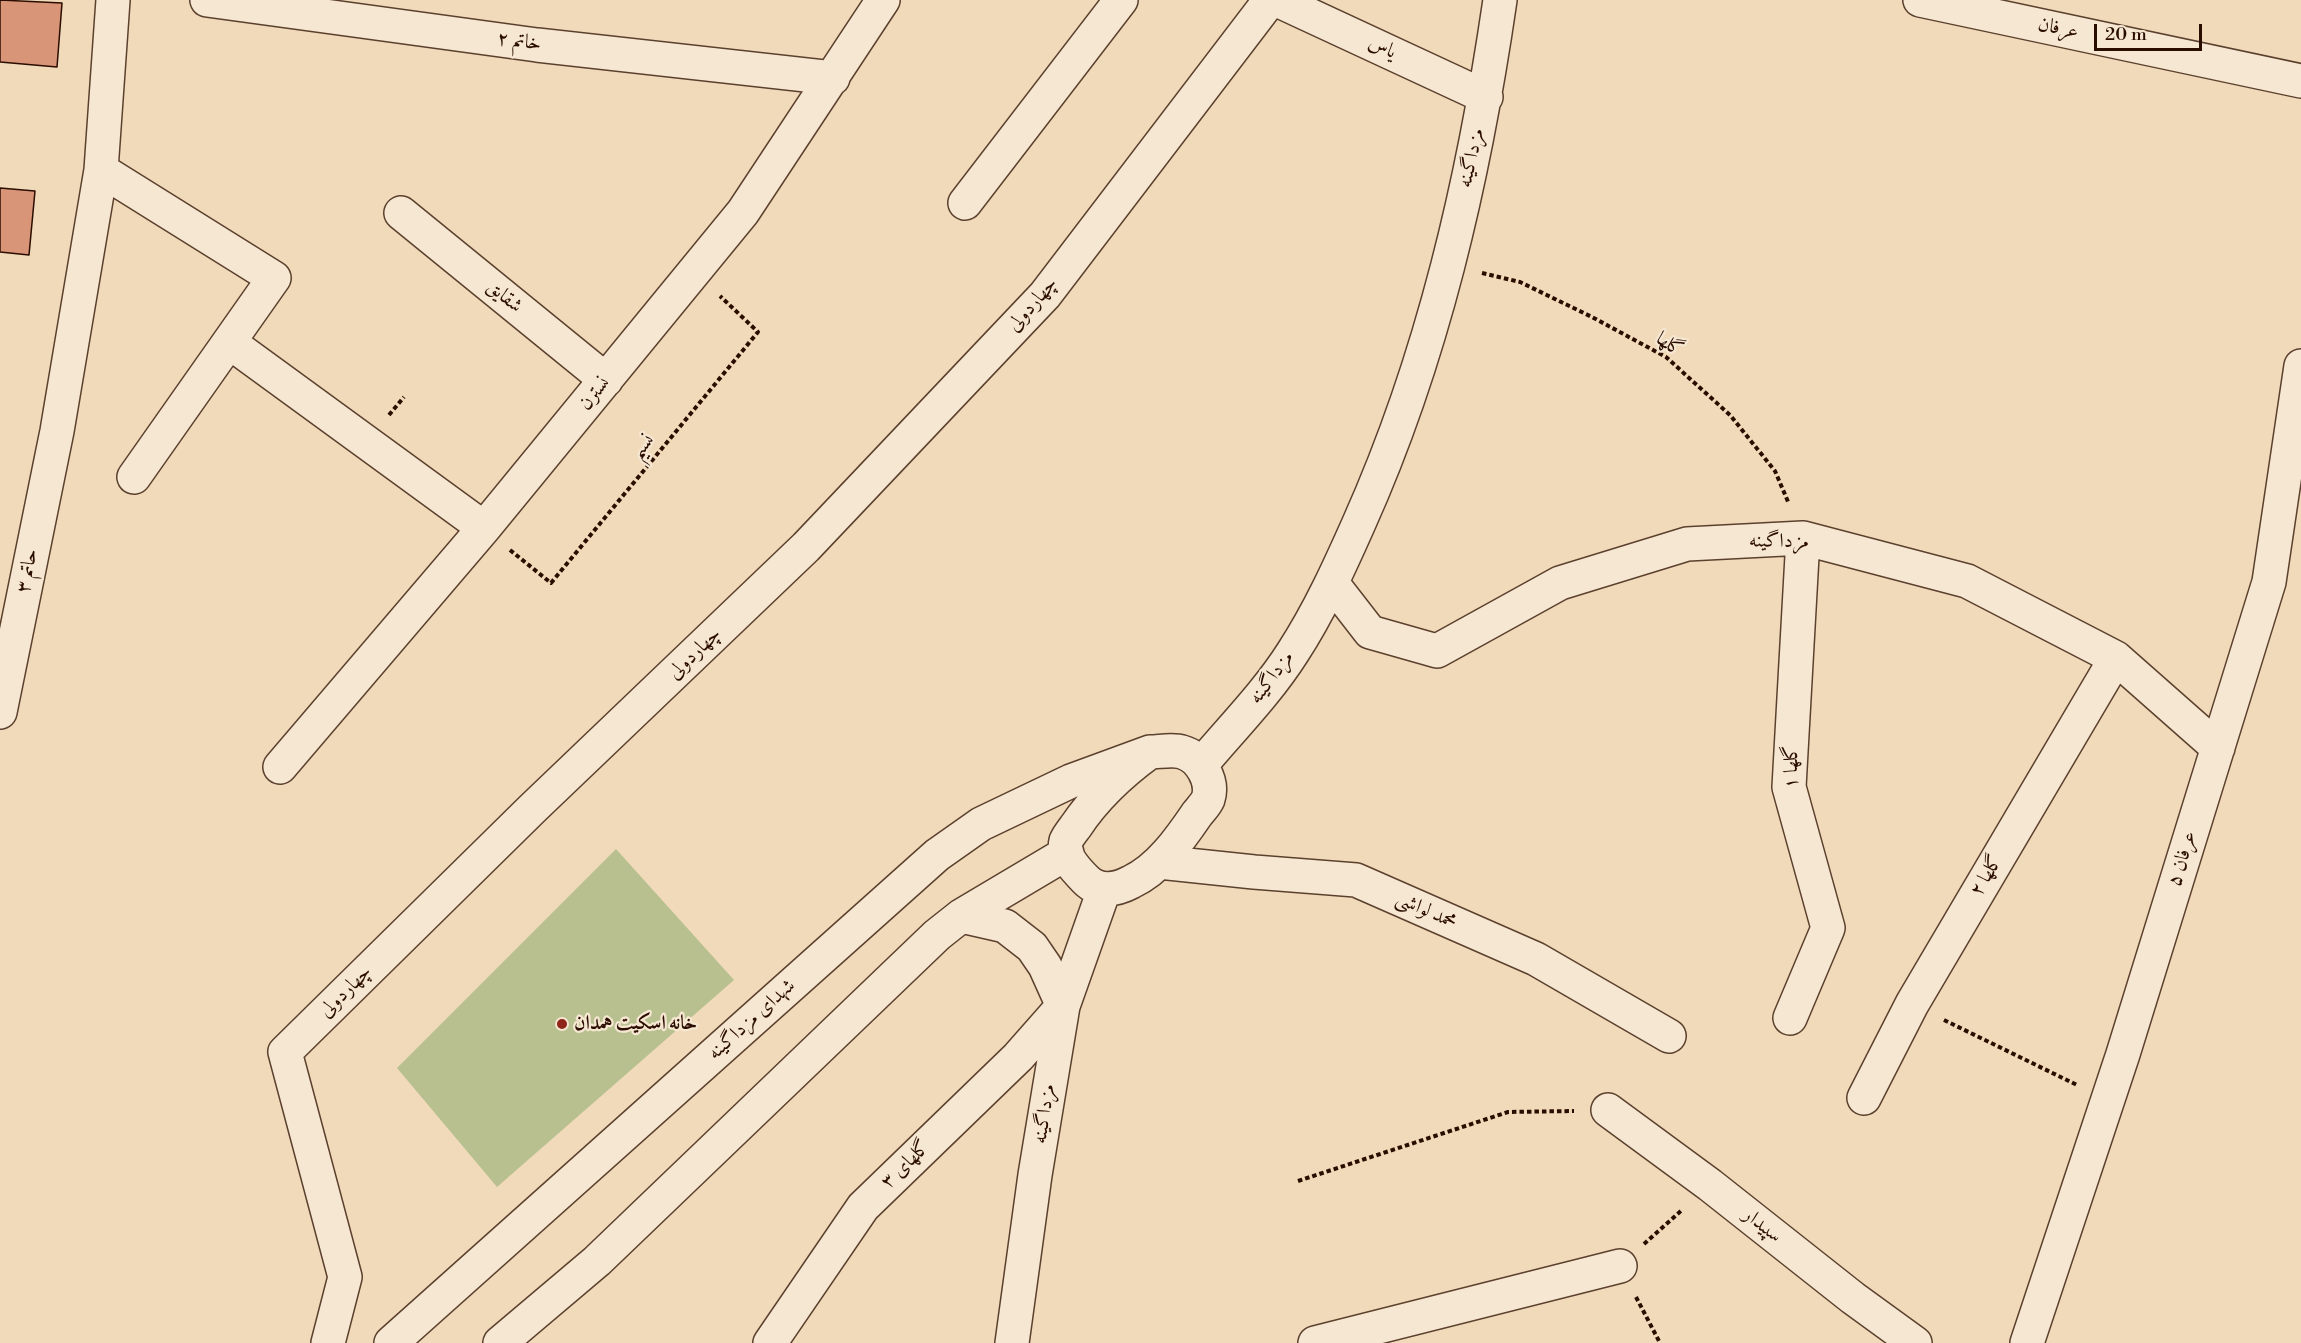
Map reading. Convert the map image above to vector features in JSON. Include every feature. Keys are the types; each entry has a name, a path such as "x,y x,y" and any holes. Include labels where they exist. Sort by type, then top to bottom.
{"street":[{"name":"حاتم ۳","path":"0,712 57,431 100,170 113,0"},
{"name":"خاتم ۲","path":"207,0 537,45 833,78"},
{"name":"نسترن","path":"280,767 484,528 743,212 883,0"},
{"path":"965,203 1121,0"},
{"name":"چهاردولی","path":"328,1343 345,1277 285,1052 532,809 806,547 1045,295 1270,0"},
{"name":"یاس","path":"1277,0 1486,97"},
{"name":"مزداگینه","path":"1202,765 1274,679 1293,652 1332,583 1382,471 1433,323 1486,97 1500,0"},
{"name":"عرفان","path":"1920,0 2301,81"},
{"path":"100,170 274,278 134,477"},
{"name":"شقایق","path":"401,213 606,380"},
{"path":"229,342 484,528"},
{"name":"عرفان ۵","path":"2027,1343 2108,1100 2269,582 2301,366"},
{"name":"مزداگینه","path":"1332,583 1370,632 1437,651 1560,583 1687,544 1803,538 1967,581 2116,658 2218,747"},
{"name":"گلها ۱","path":"1790,1018 1828,928 1789,787 1803,538"},
{"name":"گلها ۲","path":"1864,1098 1912,1004 2116,658"},
{"path":"1150,752 1182,752 1202,765 1208,779 1208,799 1159,862 1134,881 1117,889 1104,890 1089,884 1074,868 1067,853 1066,841 1089,806 1123,772 1150,752"},
{"name":"شهدای مزداگینه","path":"391,1343 937,855 981,824 1071,781 1150,752"},
{"path":"500,1343 597,1261 938,935 961,916 1067,853"},
{"name":"محمد لواشی","path":"1159,862 1356,880 1536,959 1669,1036"},
{"name":"مزداگینه","path":"1012,1343 1035,1175 1063,1006 1104,890"},
{"path":"961,916 1005,926 1032,947 1045,966 1063,1006"},
{"name":"گلهای ۳","path":"770,1343 862,1207 1018,1057 1063,1006"},
{"name":"سپیدار","path":"1608,1110 1710,1185 1853,1298 1915,1343"},
{"path":"1315,1343 1620,1266"}],"path":[{"name":"گلها","path":"1447,264 1520,282 1666,357 1730,415 1775,471 1803,538"},
{"name":"نسیم","path":"484,528 551,583 758,332 694,272"},
{"path":"1912,1004 2108,1100"},
{"path":"1298,1181 1508,1112 1608,1110"},
{"path":"1660,1343 1620,1266 1710,1185"}],"green space":[{"name":"خانه اسكيت همدان","path":"616,849 734,980 497,1187 397,1068"}],"building":[{"path":"0,0 62,3 57,67 0,62"},
{"path":"0,188 35,191 29,255 0,252"}],"place":[{"name":"خانه اسكيت همدان","path":"562,1024"}]}
